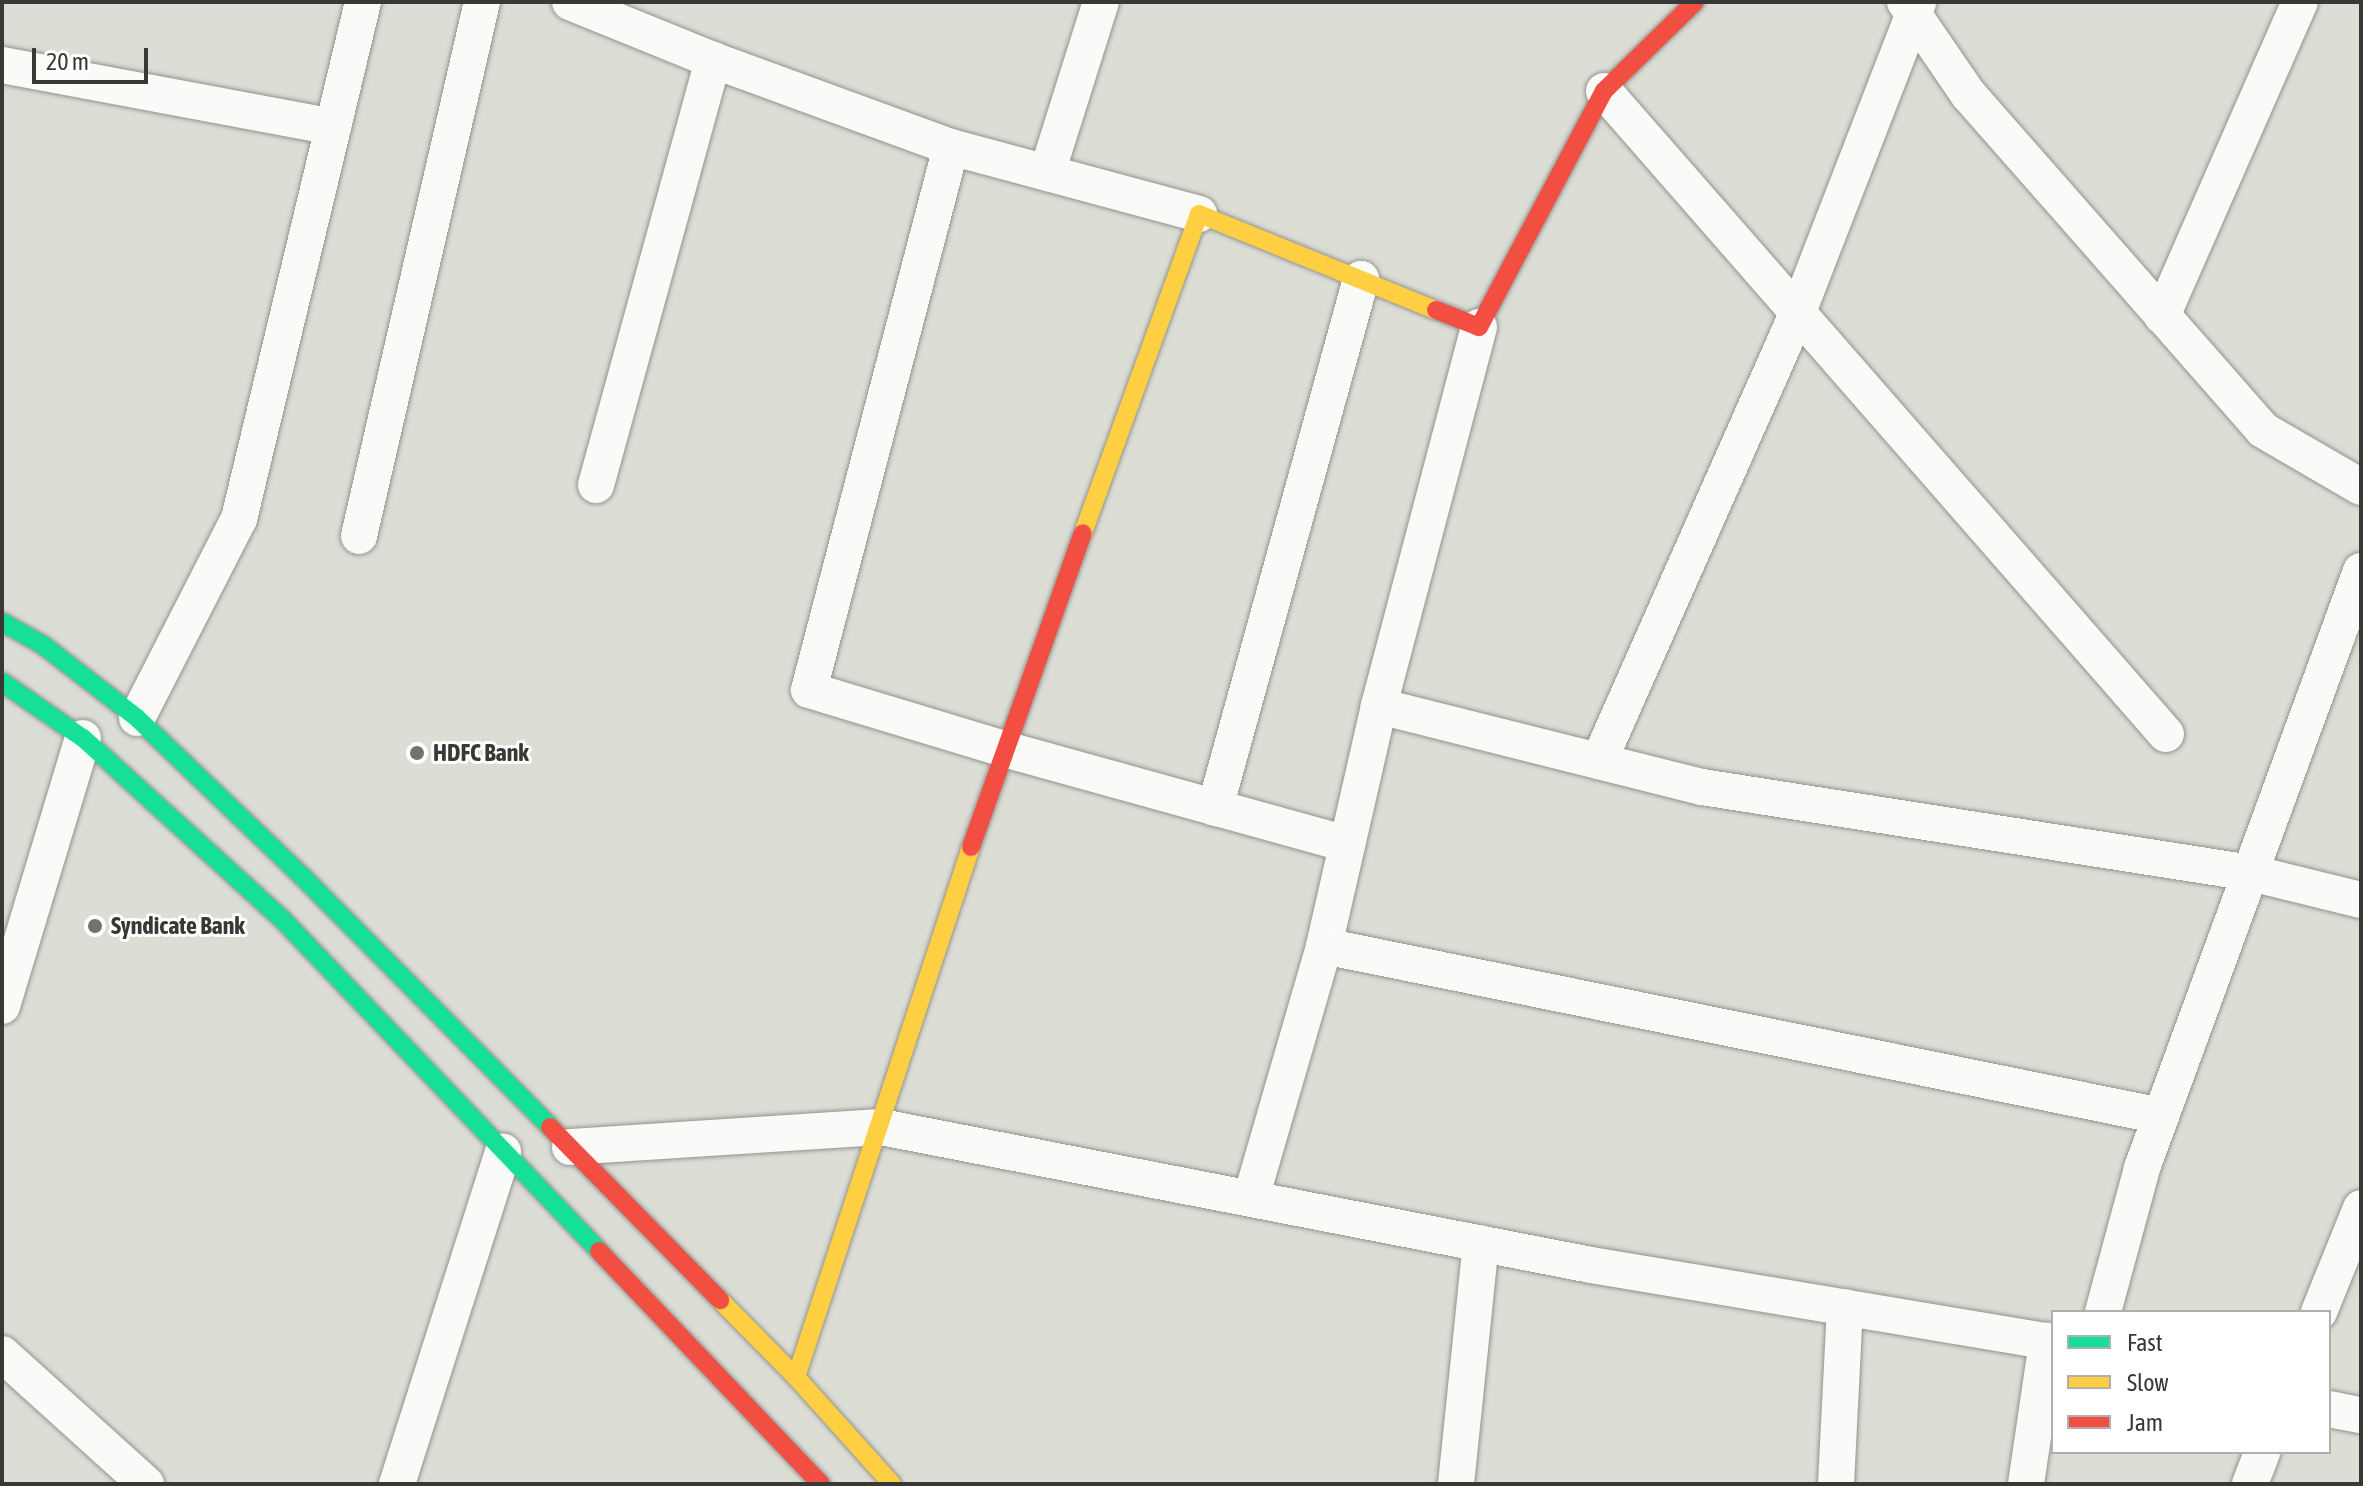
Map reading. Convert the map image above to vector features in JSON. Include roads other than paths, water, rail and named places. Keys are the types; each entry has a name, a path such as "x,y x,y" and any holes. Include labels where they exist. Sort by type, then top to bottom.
{"street":[{"path":"137,718 239,519 363,2"},
{"path":"359,536 482,2"},
{"path":"570,2 713,60 951,147 1199,214 1479,327"},
{"path":"1047,173 1101,2"},
{"path":"1251,1198 1324,946 1379,706 1479,327 1604,91 1695,2"},
{"path":"2162,316 2300,2"},
{"path":"1912,6 1968,94 2263,430 2361,487"},
{"path":"1599,761 1798,312 1912,6"},
{"path":"596,485 713,60"},
{"path":"2,65 333,127"},
{"path":"1604,91 2166,734"},
{"path":"951,147 809,690 1004,749 1347,844"},
{"path":"796,1377 1004,749 1199,214"},
{"path":"1215,808 1361,279"},
{"path":"2104,1310 2142,1168 2361,571"},
{"path":"2,622 43,645 137,718 304,878 796,1377 892,1484"},
{"path":"2,682 83,738 283,920 821,1484"},
{"path":"1379,706 1702,787 2251,873 2361,900"},
{"path":"2,1006 83,738"},
{"path":"1324,946 2161,1116"},
{"path":"570,1147 881,1127 1481,1243 2050,1341 2026,1484"},
{"path":"397,1484 503,1152"},
{"path":"2320,1310 2361,1208"},
{"path":"1456,1484 1481,1243"},
{"path":"1836,1484 1845,1307"},
{"path":"2,1354 146,1484"},
{"path":"2331,1409 2361,1415"},
{"path":"2250,1484 2261,1454"}],"place":[{"name":"HDFC Bank","path":"417,753"},
{"name":"Syndicate Bank","path":"95,926"}]}
